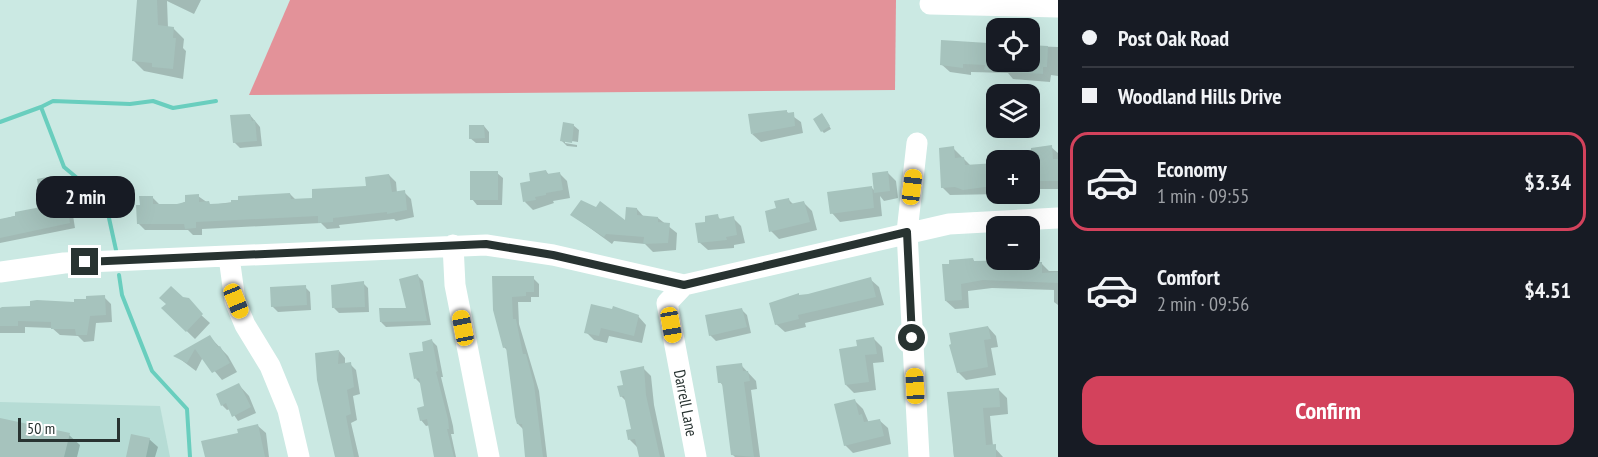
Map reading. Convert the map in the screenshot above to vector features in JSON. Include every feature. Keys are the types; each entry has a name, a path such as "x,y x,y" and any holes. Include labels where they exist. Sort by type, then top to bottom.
{"street":[{"path":"930,4 1058,8"},
{"path":"917,142 907,232 919,457"},
{"path":"0,272 64,263 486,244 684,285 949,224 1058,218"},
{"path":"453,245 455,285 489,457"},
{"path":"229,257 236,301 245,325 270,366 288,410 299,457"},
{"name":"Darrell Lane","path":"684,285 667,303 696,457"}],"shaded area":[{"path":"290,0 896,0 895,90 249,95"},
{"path":"0,402 160,406 170,457 0,457"}],"building":[{"path":"137,0 157,0 158,25 174,27 173,38 176,38 173,69 152,67 152,63 132,61"},
{"path":"941,40 986,43 986,70 984,70 985,65 963,64 963,68 940,65"},
{"path":"1040,46 1048,46 1047,67 1043,67 1043,74 1014,72 1040,72"},
{"path":"787,110 787,113 794,112 795,126 751,134 748,114"},
{"path":"822,113 830,126 821,132 813,119"},
{"path":"250,114 252,121 255,120 257,141 233,143 230,115"},
{"path":"563,122 574,124 572,143 560,141"},
{"path":"469,125 484,125 485,138 469,139"},
{"path":"1052,145 1053,159 1058,159 1058,181 1040,181 1040,150 1031,150 1031,148"},
{"path":"954,146 955,158 964,157 965,165 986,164 986,187 963,190 955,187 941,188 939,148"},
{"path":"546,170 547,174 560,172 563,190 546,193 546,195 535,197 536,200 523,202 520,183 530,181 529,173"},
{"path":"470,171 498,171 498,200 470,200"},
{"path":"888,171 890,191 874,193 872,173"},
{"path":"389,174 392,192 405,190 407,210 387,214 387,212 333,218 333,222 318,223 318,216 196,222 196,228 185,229 184,224 137,224 136,205 140,205 139,196 153,196 153,204 177,204 185,202 185,195 199,194 199,202 209,201 210,204 231,203 231,200 238,200 238,196 290,193 291,199 312,198 312,189 366,186 365,177"},
{"path":"47,177 54,204 67,202 70,223 0,238 0,219 15,216 15,212 41,207 37,179"},
{"path":"872,186 874,208 830,214 827,192"},
{"path":"789,198 790,204 804,201 810,222 769,232 765,211 776,208 774,201"},
{"path":"581,200 596,207 600,201 625,220 626,207 637,208 637,215 658,217 658,222 670,223 668,243 643,244 644,237 606,234 604,237 570,215"},
{"path":"718,214 719,219 734,216 737,235 726,237 727,240 698,243 695,223 705,222 705,216"},
{"path":"973,258 974,261 986,261 986,270 1040,270 1040,262 1042,262 1042,273 1058,272 1058,283 983,280 961,284 962,300 945,301 942,264 949,264 949,260"},
{"path":"418,274 427,321 380,322 379,308 406,308 399,279"},
{"path":"492,276 534,276 534,292 526,292 526,296 512,297 513,319 516,319 523,354 526,354 534,384 543,457 525,457 522,424 517,424 515,417 506,347 503,348 493,310"},
{"path":"871,277 876,297 798,315 799,319 775,325 769,303 799,293 799,295 808,294"},
{"path":"364,281 365,307 332,308 331,285"},
{"path":"306,285 307,305 271,307 270,287"},
{"path":"171,286 183,297 189,298 203,314 186,332 161,308 166,304 159,298"},
{"path":"105,295 106,315 90,316 87,335 76,335 75,329 51,329 51,322 18,321 18,326 0,326 0,308 2,307 30,306 30,301 37,300 74,302 74,299 86,299 86,296"},
{"path":"591,304 612,309 613,306 639,315 634,336 601,328 599,336 584,333"},
{"path":"742,308 747,327 709,336 705,315"},
{"path":"988,326 991,339 984,340 988,367 957,373 949,345 951,344 949,333"},
{"path":"210,335 230,363 212,373 195,349 187,363 173,356"},
{"path":"874,337 877,354 865,355 869,382 845,385 839,349 857,346 856,340"},
{"path":"432,339 438,371 436,372 448,419 449,429 447,429 454,457 434,457 427,419 420,421 417,408 424,406 419,378 414,379 409,353 423,351 422,342"},
{"path":"339,350 338,364 351,362 354,387 347,390 351,414 346,416 354,457 335,457 317,380 315,353"},
{"path":"742,363 743,371 748,371 750,381 744,382 754,457 731,455 722,383 718,383 716,366"},
{"path":"644,366 646,395 660,457 639,457 635,439 628,440 626,430 631,429 624,396 620,397 617,386 623,385 620,371"},
{"path":"239,383 251,407 232,417 226,403 221,406 216,394"},
{"path":"999,388 1000,407 983,408 986,445 996,444 996,457 954,457 947,392"},
{"path":"855,399 859,415 862,414 864,422 880,419 884,436 844,446 834,404"},
{"path":"0,418 70,433 64,457 0,457"},
{"path":"258,424 265,457 205,457 201,441 238,433 237,429"},
{"path":"131,434 150,438 146,457 126,457"}],"waterway":[{"path":"41,107 53,101 130,104 153,101 173,108 216,101"},
{"path":"0,122 41,107 64,167 89,188 107,209 116,250"},
{"path":"119,275 122,295 152,371 187,409 190,457"}],"route":[{"path":"85,262 486,244 553,255 684,285 907,232 912,338"}]}
